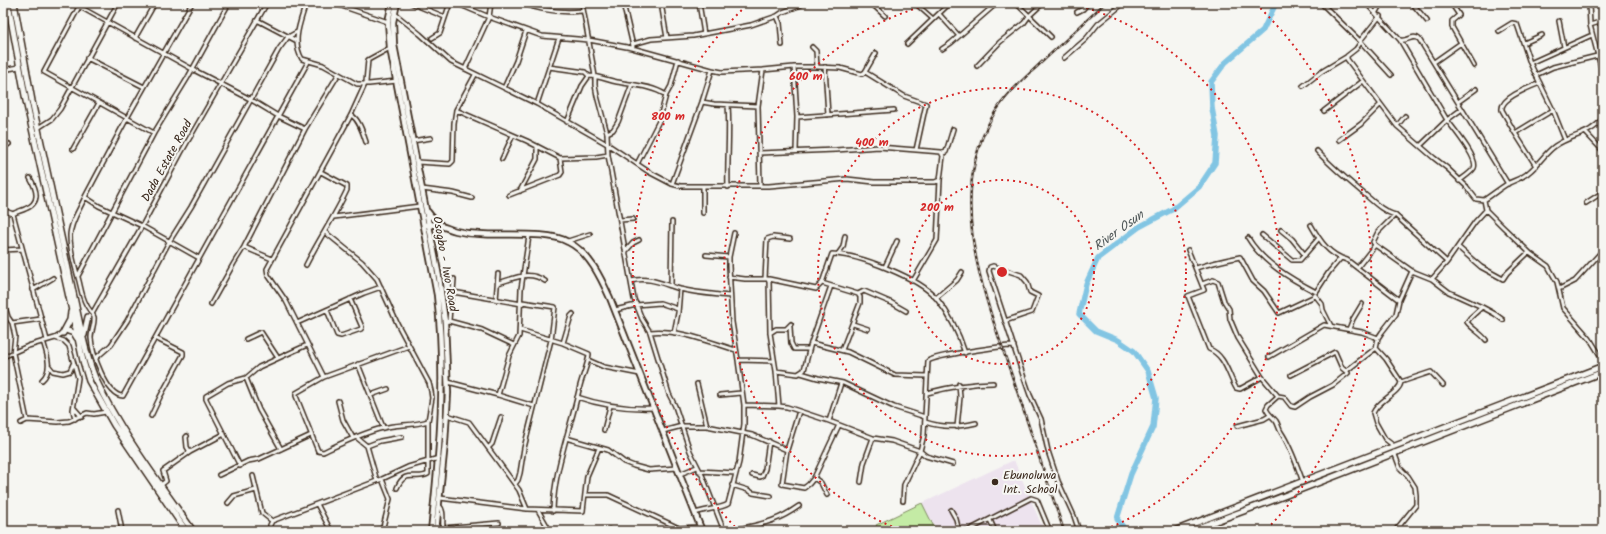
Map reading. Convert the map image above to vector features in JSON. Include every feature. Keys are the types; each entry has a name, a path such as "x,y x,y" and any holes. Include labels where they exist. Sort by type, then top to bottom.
{"highway":[{"path":"8,3 19,67 71,307 88,359 99,386 120,424 193,531"},
{"path":"14,3 38,128 77,314 78,326"},
{"path":"71,307 70,320 65,332 74,333 81,339"},
{"path":"77,314 82,318 87,318 81,339 83,361 90,380 106,412 186,531"},
{"path":"1189,531 1271,501 1394,449 1603,366"},
{"path":"1174,531 1302,482 1603,372"}],"main road":[{"name":"Osogbo - Iwo Road","path":"392,3 388,22 390,48 447,321 448,382 445,393 431,531"},
{"name":"Osogbo - Iwo Road","path":"397,3 392,29 394,45 422,188 423,207"},
{"path":"423,207 442,226"},
{"name":"Osogbo - Iwo Road","path":"427,225 440,323 447,415 436,531"},
{"path":"427,225 442,226 466,233 547,236 568,241 582,252 593,266 605,286 702,529"}],"street":[{"path":"73,3 80,5 106,22 135,38 250,99 278,116 305,129"},
{"path":"38,128 52,119 60,109 106,22 118,3"},
{"path":"135,38 155,3"},
{"path":"192,3 126,118 85,197 72,226 70,235 71,253 86,305 92,313 94,319 91,336 96,358 109,387 119,396 122,396 155,338 308,62"},
{"path":"78,276 154,133 229,3"},
{"name":"Dada Estate Road","path":"55,338 78,326 92,313 266,3"},
{"path":"306,3 297,41 302,59 308,62 312,61 323,65 338,75 357,84 397,82"},
{"path":"333,3 388,22"},
{"path":"411,3 444,17"},
{"path":"432,38 440,33 444,17 450,3"},
{"path":"456,3 464,4 489,17 542,36 633,46 663,58 678,60 722,72 794,67 825,67 840,68 862,74 865,72 876,53"},
{"path":"465,69 489,17 491,3"},
{"path":"522,3 536,9 568,12 582,11"},
{"path":"582,3 582,11 595,76 597,96 607,133 608,156 626,251 630,281 636,305 650,332 669,394 675,406 690,451 724,531"},
{"path":"623,3 633,46"},
{"path":"661,3 667,38"},
{"path":"699,3 704,34"},
{"path":"871,3 885,16"},
{"path":"915,3 933,19"},
{"path":"907,44 950,3"},
{"path":"942,49 997,3"},
{"path":"1016,3 1051,38"},
{"path":"976,66 1000,42 1024,23 1043,3"},
{"path":"1077,12 1083,9 1088,3"},
{"path":"1064,58 1086,38 1098,24 1124,3"},
{"path":"1321,3 1391,75"},
{"path":"1366,3 1380,16 1400,40 1447,120 1464,143 1475,163 1474,168 1459,181"},
{"path":"1376,12 1381,3"},
{"path":"1412,3 1427,21"},
{"path":"1451,3 1459,15 1452,21 1452,27 1474,66"},
{"path":"1589,3 1590,25 1603,75"},
{"path":"80,5 44,72 154,133"},
{"path":"633,46 651,39 704,34 751,24 777,16 782,12 801,5"},
{"path":"394,13 451,62 537,104 607,144 649,172 672,184 680,186 703,187 769,186 847,179 874,182 935,182 940,180"},
{"path":"938,14 959,36"},
{"path":"777,16 780,23 782,45"},
{"path":"1303,86 1320,72 1346,57 1360,42 1380,16"},
{"path":"257,20 297,41"},
{"path":"1559,21 1564,46"},
{"path":"1590,25 1603,21"},
{"path":"1499,31 1512,23 1518,24 1530,62 1553,110 1565,140"},
{"path":"504,88 516,61 526,31"},
{"path":"96,358 118,336 169,242 191,207 279,49 288,37 298,32"},
{"path":"1524,43 1542,35"},
{"path":"1530,62 1592,35"},
{"path":"1400,40 1404,41 1417,37 1419,39 1508,184"},
{"path":"537,104 559,38"},
{"path":"1434,62 1461,43"},
{"path":"812,47 816,52 817,67"},
{"path":"324,377 286,301 268,275 267,269 351,115 365,84 368,60 390,48"},
{"path":"1536,75 1553,67 1597,56"},
{"path":"1346,57 1397,126 1447,168 1476,199 1484,200 1508,184 1522,178 1536,166 1550,150 1565,140 1586,133 1599,124 1603,118"},
{"path":"87,58 144,87"},
{"path":"637,164 659,121 678,60"},
{"path":"3,70 19,67"},
{"path":"550,67 585,72 589,76 595,76 661,91 666,95"},
{"path":"794,67 797,117 796,152"},
{"path":"825,67 828,115"},
{"path":"672,184 712,70"},
{"path":"760,185 758,106 763,70"},
{"path":"865,72 904,96 926,104 916,150"},
{"path":"211,304 244,247 305,129 338,75"},
{"path":"417,162 450,164 454,162 454,123 456,110 475,75"},
{"path":"567,122 582,86 589,76"},
{"path":"1324,111 1363,81"},
{"path":"1536,166 1502,110 1503,104 1523,90 1540,83"},
{"path":"607,133 614,130 632,84"},
{"path":"1458,102 1476,90"},
{"path":"702,102 758,106"},
{"path":"73,149 99,103"},
{"path":"728,105 728,186"},
{"path":"1339,140 1361,124 1380,105"},
{"path":"456,110 514,135 560,158 608,156"},
{"path":"797,117 894,110"},
{"path":"1420,146 1447,120 1462,110"},
{"path":"1515,133 1553,110"},
{"path":"351,115 358,123 366,142"},
{"path":"1397,126 1405,116"},
{"path":"913,281 937,240 943,153 946,152 953,129"},
{"path":"1586,133 1603,151"},
{"path":"502,160 514,135"},
{"path":"412,141 431,138"},
{"path":"3,148 9,144"},
{"path":"519,191 537,159 537,146"},
{"path":"759,153 879,147 943,153"},
{"path":"1317,151 1330,165 1355,187 1385,211 1395,215 1447,262"},
{"path":"509,196 560,176 562,172 560,158"},
{"path":"306,265 334,218 347,190 347,186 320,172"},
{"path":"3,210 13,214 33,205 36,201 34,188 30,178"},
{"path":"703,187 703,213"},
{"path":"422,188 472,198"},
{"path":"1586,203 1603,192"},
{"path":"85,197 99,206 142,226 199,258"},
{"path":"1484,200 1486,210 1529,252 1548,266 1557,282 1563,308 1590,339 1603,360"},
{"path":"334,218 423,207"},
{"path":"1432,279 1447,262 1486,210"},
{"path":"13,214 47,340"},
{"path":"1395,215 1378,232 1373,242 1375,245 1412,271 1432,279 1449,292 1482,307 1503,320"},
{"path":"620,220 633,219"},
{"path":"671,286 672,222"},
{"path":"1311,226 1324,246 1340,259 1347,260 1399,300"},
{"path":"1281,230 1292,239 1305,255"},
{"path":"325,232 362,262 377,279 431,391 428,421 428,474 423,476 411,475 399,484 397,488"},
{"path":"695,513 715,507 724,507 728,504 736,473 743,433 744,405 736,350 729,277 729,257 734,233"},
{"path":"568,241 590,234"},
{"path":"1262,235 1292,260 1300,260 1318,238"},
{"path":"498,394 509,356 520,330 523,275 529,236"},
{"path":"838,254 843,247 845,236"},
{"path":"779,406 770,333 767,279 767,239 773,237 790,239"},
{"path":"1248,238 1253,247 1263,257 1284,274 1316,292"},
{"path":"626,251 633,243 639,240"},
{"path":"885,267 897,241"},
{"path":"1357,268 1375,245"},
{"path":"1458,246 1481,267 1503,279 1507,273 1529,252"},
{"path":"244,247 272,259"},
{"path":"3,250 22,249"},
{"path":"1188,250 1204,290 1188,296 1209,349 1217,352 1230,374 1236,388 1240,389 1262,377"},
{"path":"1559,289 1575,281 1603,250"},
{"path":"729,277 767,279 814,289 818,288 822,283 831,255 838,254 885,267 913,281 936,298 956,329 965,353"},
{"path":"706,255 729,257"},
{"path":"1196,268 1215,262 1240,257 1253,281 1264,291 1279,313 1315,296"},
{"path":"1315,296 1329,272 1340,259"},
{"path":"1006,321 1030,314 1036,306 1038,296 1030,292 1027,282 1021,275 993,266 990,267 989,271 1030,395 1042,419 1048,451 1058,480 1079,531"},
{"path":"1202,284 1214,280 1218,282 1224,301 1229,309 1230,319 1238,338 1262,377 1278,396 1284,397 1291,406 1295,407 1339,381 1348,373 1346,371 1376,348 1378,338 1396,314 1399,300 1412,271"},
{"path":"936,298 956,280 962,272"},
{"path":"496,300 498,274"},
{"path":"498,283 523,275 535,275 545,281"},
{"path":"33,290 53,278"},
{"path":"454,279 447,321 482,330 514,344"},
{"path":"630,281 641,279 664,283 680,289 730,296"},
{"path":"822,283 858,294 864,291 892,303 906,311"},
{"path":"801,373 804,370 811,343 831,286"},
{"path":"297,323 381,287"},
{"path":"674,333 680,289"},
{"path":"453,292 496,300 554,307 551,340 524,448 520,473 515,484"},
{"path":"842,350 860,303 860,297 858,294"},
{"path":"1315,296 1322,304 1323,310 1331,326"},
{"path":"327,310 337,335 341,336 361,329 362,327 350,299"},
{"path":"3,301 8,317 12,323 15,336 13,353 27,420"},
{"path":"615,310 636,305 660,303 678,309"},
{"path":"1349,329 1352,319 1362,304"},
{"path":"1482,307 1467,322 1470,327 1476,328 1486,340"},
{"path":"563,343 571,316 573,314"},
{"path":"12,323 41,319"},
{"path":"853,324 868,329"},
{"path":"770,333 776,329 784,330 790,325 791,343 794,349 810,349"},
{"path":"1269,357 1324,325 1349,329 1378,338"},
{"path":"520,330 563,343 588,353 588,360 566,438 553,494 553,511"},
{"path":"246,339 261,332 278,358"},
{"path":"650,332 674,333 736,350"},
{"path":"3,358 28,346 55,338 68,345 79,382 72,412 75,418"},
{"path":"151,416 183,355 183,352 155,338"},
{"path":"42,380 47,374 48,364 43,342"},
{"path":"811,343 842,350 895,374 927,376"},
{"path":"240,466 206,399 206,396 228,384 246,378 259,367 307,345"},
{"path":"410,346 324,377 295,394 318,451 323,452 355,437 383,428 409,426 428,421"},
{"path":"903,501 906,478 920,451 925,422 927,363 929,360 998,347 1014,346"},
{"path":"1376,348 1386,359 1401,382"},
{"path":"1291,375 1335,352 1342,368 1346,371"},
{"path":"588,360 604,367 641,374"},
{"path":"738,360 774,361"},
{"path":"48,364 53,371 63,373 70,371 74,362"},
{"path":"358,364 383,428"},
{"path":"776,372 793,374 801,373 841,383 894,408 925,417"},
{"path":"1395,531 1416,505 1415,487 1408,476 1400,468 1394,449 1385,439 1376,423 1373,413 1376,407 1385,398 1398,389 1401,382 1430,372 1443,385"},
{"path":"246,378 259,410 281,449"},
{"path":"448,382 498,394 534,406"},
{"path":"828,420 841,383"},
{"path":"927,393 959,384 993,383"},
{"path":"697,384 707,426"},
{"path":"957,427 960,397 959,384"},
{"path":"371,395 388,388"},
{"path":"720,395 742,393"},
{"path":"1278,396 1268,405 1266,409 1269,416 1276,420 1284,435 1294,456 1294,461 1302,482"},
{"path":"577,397 610,406 640,409 654,408"},
{"path":"338,401 343,420 355,437 367,446 376,481"},
{"path":"744,405 779,406 799,411 828,420 873,438 892,441 920,451 926,456 953,464"},
{"path":"604,430 610,406"},
{"path":"73,407 82,416"},
{"path":"799,411 787,450 782,484 805,488 814,478 839,425"},
{"path":"21,423 27,420 58,422 82,416 87,413 94,414 106,412"},
{"path":"447,415 469,422 515,484 527,509"},
{"path":"1237,426 1269,416"},
{"path":"488,448 492,444 501,417"},
{"path":"925,422 942,427 957,427 976,423"},
{"path":"663,431 682,426 707,426 743,433 769,441 787,450"},
{"path":"161,485 166,481 163,470 190,452 224,434"},
{"path":"220,475 248,461 259,459 311,435"},
{"path":"188,436 186,437 185,441 190,452"},
{"path":"367,446 380,441 402,437"},
{"path":"566,438 608,450 624,462 634,466 649,470 677,468"},
{"path":"861,482 864,463 873,438"},
{"path":"752,475 762,476 765,469 769,441"},
{"path":"440,498 538,510 583,511 588,476 599,448"},
{"path":"270,531 270,525 272,522 382,479 408,467 427,460 439,458"},
{"path":"680,474 697,467"},
{"path":"699,471 736,473"},
{"path":"253,476 262,513 272,522"},
{"path":"814,478 821,483 826,495"},
{"path":"370,531 382,530 390,499 382,479"},
{"path":"732,485 753,493 771,496"},
{"path":"228,503 234,496 256,490"},
{"path":"586,495 608,496 679,528 702,529"},
{"path":"967,531 1031,498 1035,498 1037,500 1051,530 1042,531"},
{"path":"317,504 331,531"},
{"path":"439,505 443,512 443,528 500,523"},
{"path":"730,531 766,524 776,520 799,506"},
{"path":"118,510 122,531"},
{"path":"538,510 550,531"},
{"path":"951,510 956,519 959,531"},
{"path":"990,520 995,531"}],"shaded area":[{"name":"Ebunoluwa Int. School","path":"1014,460 1044,531 878,531 876,525"}],"green space":[{"path":"922,503 936,531 879,531 876,525"}],"waterway":[{"name":"River Osun","path":"1126,531 1117,519 1131,474 1153,427 1156,398 1148,371 1134,351 1118,340 1096,331 1079,314 1086,284 1098,258 1139,227 1173,209 1199,187 1215,163 1217,136 1212,108 1211,82 1225,63 1263,30 1276,3"}],"railway":[{"path":"1064,531 992,318 982,284 975,251 971,217 971,184 978,151 996,110 1021,81 1105,3"}],"place":[{"name":"Ebunoluwa Int. School","path":"995,482"}]}
